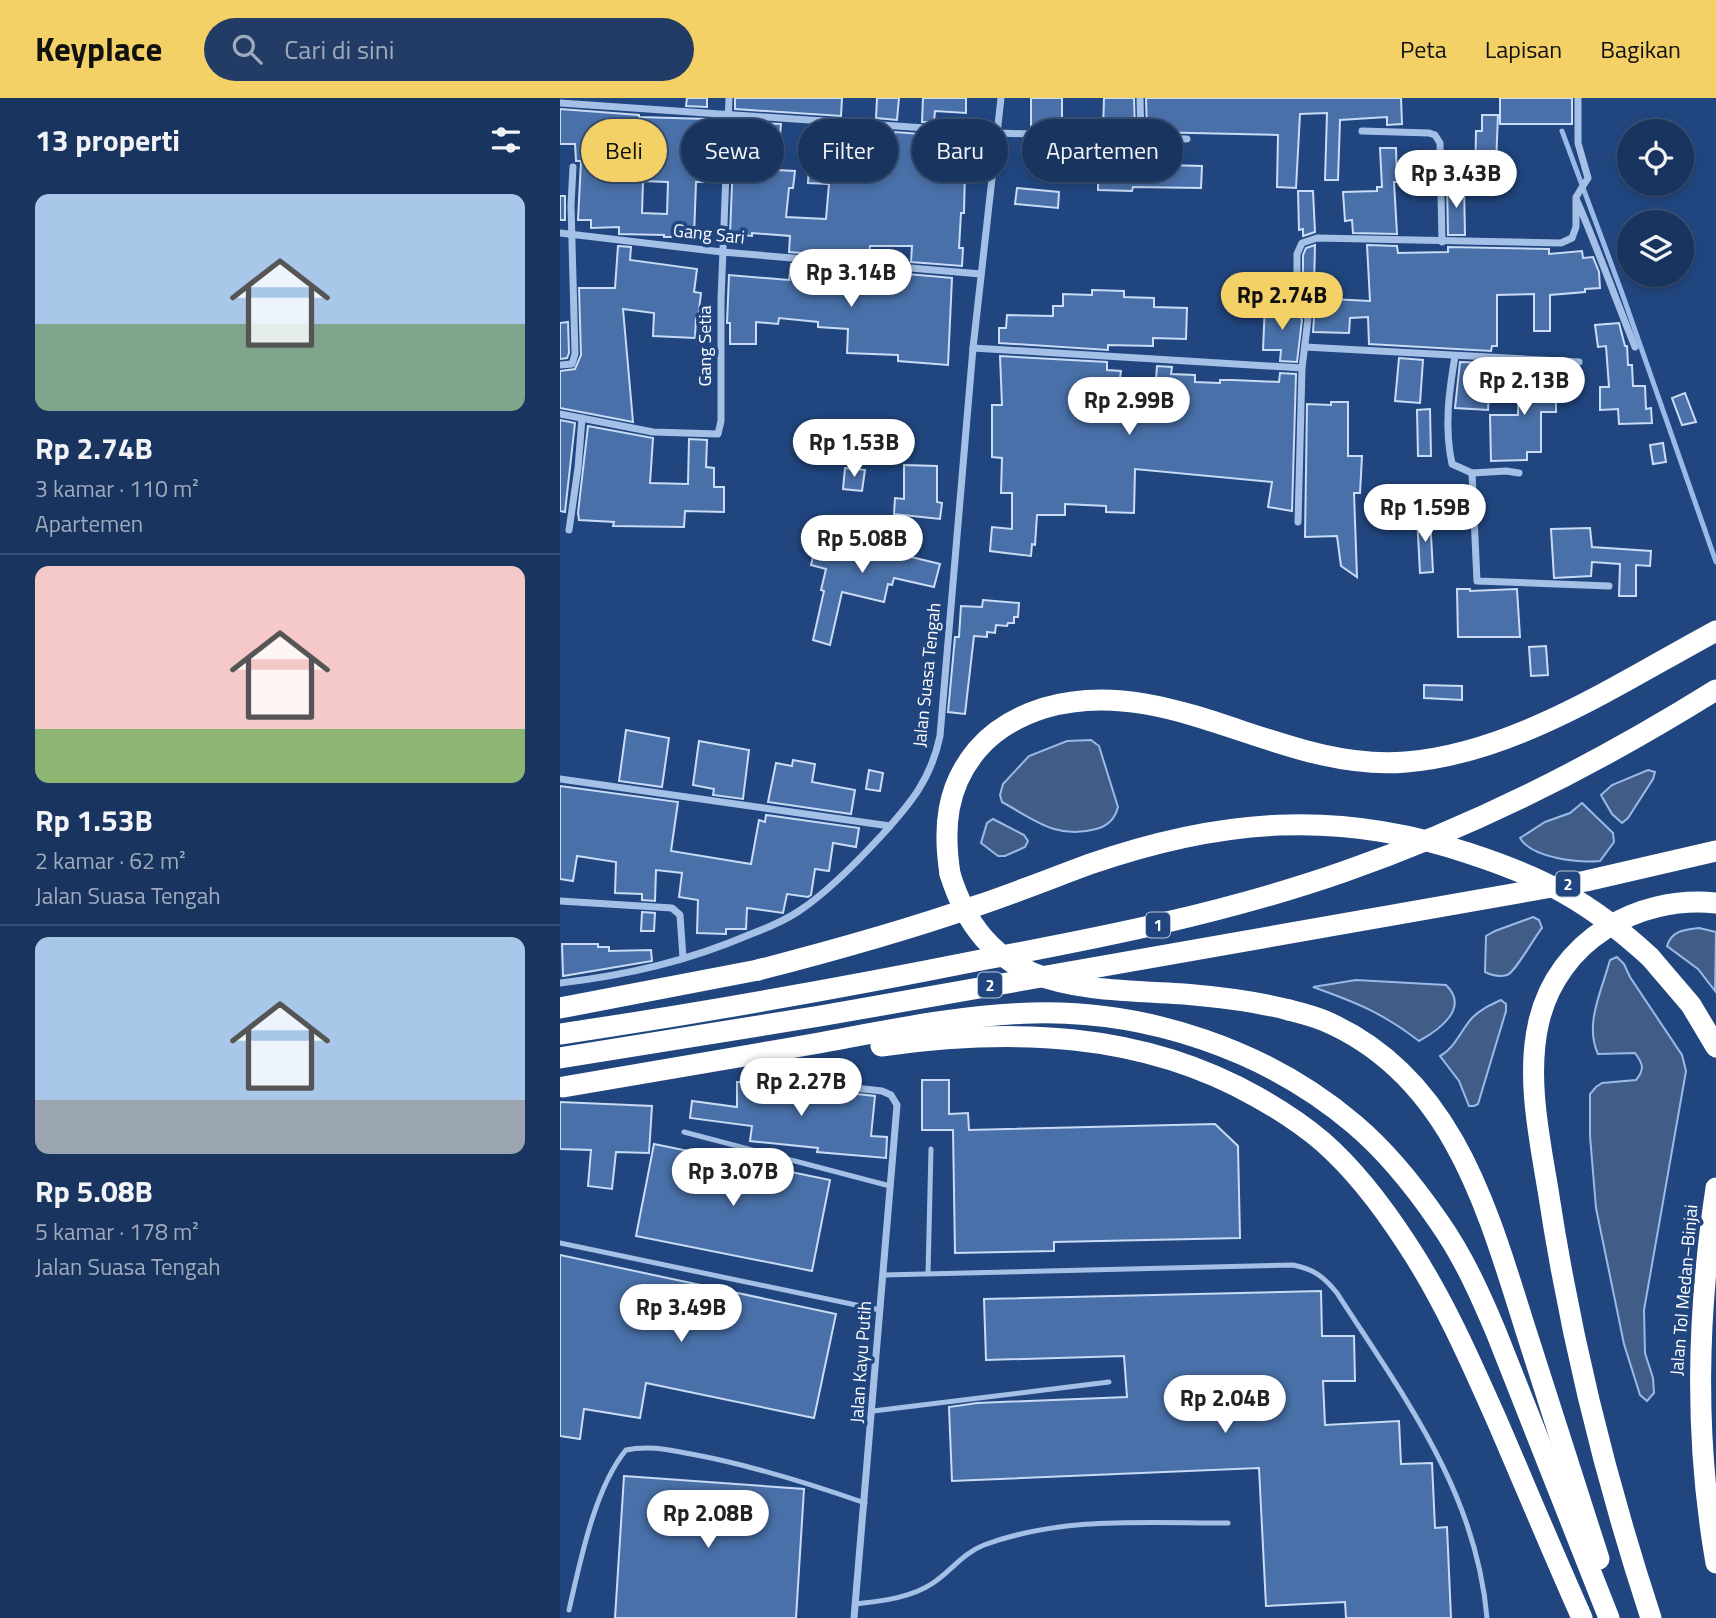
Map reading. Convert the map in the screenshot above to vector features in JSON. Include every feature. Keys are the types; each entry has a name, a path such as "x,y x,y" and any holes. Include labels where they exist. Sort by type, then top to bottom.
{"highway":[{"path":"1619,1618 1486,1207 1464,1157 1441,1119 1418,1090 1377,1052 1324,1021 1253,1001 1099,990 1062,984 1035,975 996,951 980,935 957,896 950,874 946,827 956,783 967,762 984,742 1006,725 1032,712 1071,702 1127,701 1187,714 1300,750 1379,763 1423,760 1467,751 1517,733 1573,708 1716,631"},
{"name":"1","path":"560,1034 781,999 1064,944 1154,926 1283,892 1404,849 1467,822 1617,748 1716,690"},
{"path":"560,1008 758,970 890,935 1146,847 1201,834 1258,825 1319,824 1356,827 1431,841 1500,863 1565,892 1596,911 1650,957 1691,1005 1716,1047"},
{"name":"2","path":"560,1058 807,1018 1419,911 1586,881 1716,851"},
{"path":"1651,1618 1610,1484 1582,1379 1542,1157 1536,1097 1535,1044 1545,1001 1555,978 1586,942 1642,910 1677,902 1716,903"},
{"path":"562,1087 911,1027 1034,1013 1098,1016 1134,1021 1194,1037 1252,1060 1322,1100 1354,1124 1383,1152 1439,1222 1479,1292 1609,1618"},
{"path":"562,1087 907,1042 1015,1035 1068,1037 1144,1051 1193,1067 1245,1091 1283,1113 1322,1142 1364,1185 1408,1244 1444,1307 1473,1366 1581,1617"},
{"name":"Jalan Tol Medan–Binjai","path":"1716,1188 1704,1292 1699,1401 1702,1457 1716,1563"}],"street":[{"path":"621,98 621,107"},
{"name":"Gang Setia","path":"560,414 653,432 718,434 721,421 722,252 729,98"},
{"name":"Jalan Suasa Tengah","path":"999,119 1001,98"},
{"path":"1140,98 1141,119"},
{"path":"1298,522 1302,368 1308,319 1296,290 1297,254 1302,243 1317,239 1567,242 1575,233 1577,195 1586,184 1587,174 1578,143 1578,98"},
{"path":"560,103 912,127"},
{"path":"1362,131 1429,133 1438,139 1442,242"},
{"path":"1183,139 1187,139"},
{"path":"560,365 572,364 575,354 573,167"},
{"name":"Jalan Suasa Tengah","path":"560,983 608,978 650,969 726,945 800,911 863,856 928,776 940,736 973,348 992,182"},
{"path":"1577,195 1635,347"},
{"name":"Gang Sari","path":"560,233 722,252 981,275"},
{"path":"1305,347 1579,362"},
{"path":"973,348 1302,368"},
{"path":"1455,355 1448,395 1448,447 1451,464 1472,473 1519,473"},
{"path":"569,530 582,418"},
{"path":"1472,473 1477,581 1609,586"},
{"path":"560,779 890,826"},
{"path":"560,901 672,908 680,915 683,958"},
{"name":"Jalan Kayu Putih","path":"773,1079 882,1091 894,1098 898,1109 854,1618"}],"lane":[{"path":"684,1132 890,1186"},
{"path":"928,1274 932,1149"},
{"path":"560,1243 880,1310"},
{"path":"883,1275 1293,1265 1324,1276 1413,1412 1450,1477 1476,1550 1487,1618"},
{"path":"873,1411 1110,1382"},
{"path":"569,1609 582,1554 605,1487 626,1450 639,1447 658,1448 736,1462 865,1503"},
{"path":"856,1604 889,1600 930,1585 975,1549 1034,1530 1104,1523 1228,1522"}],"water":[{"path":"1091,740 1099,746 1118,807 1107,824 1082,832 1058,830 1002,802 1000,795 1003,784 1029,756 1067,741"},
{"path":"1648,770 1655,772 1653,779 1622,823 1612,814 1601,795 1612,785"},
{"path":"1582,803 1613,833 1614,842 1600,861 1568,860 1545,855 1526,845 1520,838 1545,822 1570,813"},
{"path":"993,819 1024,835 1028,841 1025,847 1005,856 998,856 981,843 987,823"},
{"path":"1533,917 1539,920 1542,928 1511,973 1504,976 1485,972 1486,936"},
{"path":"1699,928 1716,932 1715,991 1698,969 1667,946 1676,934"},
{"path":"1617,957 1682,1055 1686,1071 1644,1310 1645,1353 1653,1378 1654,1393 1647,1401 1640,1395 1624,1344 1596,1208 1590,1136 1590,1094 1602,1083 1636,1080 1642,1070 1635,1053 1598,1054 1594,1043 1596,1007 1610,960"},
{"path":"1356,980 1446,985 1453,994 1453,1010 1443,1025 1419,1041 1368,1009 1313,987"},
{"path":"1501,1000 1506,1004 1506,1011 1478,1104 1469,1106 1459,1081 1440,1056 1450,1048 1475,1015"}],"building":[{"path":"687,98 707,98 707,107 686,106"},
{"path":"735,98 842,98 841,116 735,109"},
{"path":"877,98 899,98 897,119 876,118"},
{"path":"923,98 966,98 966,113 935,111 934,119 922,119"},
{"path":"1031,98 1062,98 1062,119 1031,119"},
{"path":"1104,98 1134,98 1135,119 1103,119"},
{"path":"1146,98 1401,98 1402,124 1387,125 1387,117 1340,120 1338,180 1325,180 1327,113 1300,114 1296,188 1277,187 1278,135 1183,133 1183,119 1147,119"},
{"path":"1500,98 1572,98 1572,124 1500,124"},
{"path":"560,109 639,117 707,119 681,119 681,182 696,182 694,237 619,234 619,227 591,228 591,220 578,220 581,161 576,161 575,144 560,144"},
{"path":"1482,115 1498,115 1495,188 1475,187 1476,131 1482,131"},
{"path":"898,132 912,133 912,182 965,182 959,248 963,248 962,266 911,262 912,246 870,246 869,258 789,252 790,236 730,234 732,182 784,182 784,170 795,171 793,188 789,188 786,217 826,219 829,184 808,182 898,182"},
{"path":"1380,148 1396,148 1397,182 1394,182 1397,234 1353,233 1352,220 1345,221 1343,192 1377,191 1377,187 1382,187"},
{"path":"1183,165 1202,166 1201,188 1133,187 1132,191 1098,190 1098,182 1183,182"},
{"path":"1464,184 1465,235 1448,235 1447,185"},
{"path":"1017,188 1059,192 1058,208 1015,204"},
{"path":"1298,191 1313,191 1315,232 1303,236 1303,229 1299,230"},
{"path":"560,196 565,196 565,220 560,220"},
{"path":"1315,245 1314,287 1303,287 1303,255 1306,248"},
{"path":"1367,245 1397,246 1398,253 1448,252 1448,247 1549,249 1549,254 1582,251 1583,258 1593,257 1599,272 1600,288 1550,295 1550,331 1534,331 1534,294 1497,295 1497,346 1492,346 1491,351 1369,344 1368,317 1350,318 1349,333 1313,332 1316,289 1331,289 1331,299 1370,301"},
{"path":"618,246 631,247 630,260 697,269 694,292 701,293 695,338 653,336 654,313 623,309 633,422 560,408 560,371 575,369 581,355 579,288 615,288"},
{"path":"791,264 868,273 952,278 948,365 898,361 898,355 847,353 848,329 818,327 818,322 779,318 778,324 756,322 756,344 730,344 730,323 727,323 729,275 789,280"},
{"path":"1092,290 1124,291 1124,297 1154,298 1154,307 1187,308 1186,339 1153,338 1153,346 1108,345 1108,350 999,343 999,328 1006,328 1007,315 1053,316 1053,306 1063,306 1063,294 1092,295"},
{"path":"1265,304 1284,304 1284,314 1299,314 1302,320 1297,362 1280,361 1281,350 1263,350"},
{"path":"568,322 569,353 567,358 560,359 560,323"},
{"path":"1619,323 1627,346 1628,365 1632,365 1633,386 1645,386 1646,409 1651,408 1652,423 1619,424 1618,409 1600,410 1600,387 1609,387 1606,346 1598,347 1595,325"},
{"path":"1000,356 1107,362 1107,370 1121,371 1120,378 1156,379 1157,366 1172,367 1171,374 1195,375 1195,382 1279,382 1280,373 1296,374 1292,511 1268,507 1272,482 1135,469 1134,513 1106,512 1106,506 1065,504 1065,515 1037,515 1035,545 1032,544 1031,556 990,551 992,527 1012,529 1012,493 1001,493 1002,458 992,457 992,405 1002,405"},
{"path":"1399,358 1423,360 1420,403 1395,401"},
{"path":"1460,362 1491,363 1488,410 1455,408"},
{"path":"1519,369 1556,369 1556,412 1541,412 1541,452 1527,452 1527,460 1491,461 1490,415 1518,415"},
{"path":"1685,393 1696,422 1682,425 1672,398"},
{"path":"1331,402 1348,402 1348,456 1362,456 1360,493 1354,493 1357,577 1341,566 1337,536 1305,537 1307,404 1331,405"},
{"path":"1430,409 1431,456 1418,456 1417,410"},
{"path":"560,420 575,423 565,512 560,511"},
{"path":"588,426 653,438 650,483 688,484 689,439 707,440 706,467 714,468 714,487 724,487 724,512 685,511 684,527 613,526 614,522 579,520"},
{"path":"815,438 829,440 827,453 814,452"},
{"path":"1663,443 1666,462 1653,464 1650,445"},
{"path":"904,465 937,466 937,502 942,503 940,519 894,514 895,498 904,499"},
{"path":"845,468 865,470 862,491 843,489"},
{"path":"1417,516 1430,516 1433,572 1420,573"},
{"path":"1590,528 1592,547 1651,551 1650,566 1636,565 1636,596 1619,596 1620,564 1592,562 1591,576 1554,578 1551,529"},
{"path":"830,531 893,546 891,552 940,564 934,587 894,578 892,585 888,584 884,602 842,592 830,645 813,640 826,569 811,565 815,549 825,551"},
{"path":"1457,589 1517,589 1520,637 1458,637"},
{"path":"983,600 1019,603 1018,617 1014,617 1014,623 1008,623 1007,626 996,625 995,633 987,632 987,637 974,636 965,714 948,712 955,637 959,637 961,606 982,607"},
{"path":"1546,646 1548,675 1531,676 1529,647"},
{"path":"1424,685 1462,686 1462,700 1424,698"},
{"path":"626,730 669,738 662,787 619,781"},
{"path":"699,741 749,750 743,799 713,795 714,789 693,785"},
{"path":"793,760 815,764 812,782 855,790 851,814 768,802 776,763 792,766"},
{"path":"869,770 883,773 880,791 866,789"},
{"path":"560,786 678,802 671,851 751,864 759,820 765,822 766,815 859,828 856,847 833,843 829,871 815,869 811,895 808,897 787,894 783,913 747,908 746,929 726,929 726,934 697,933 698,900 679,897 682,873 656,870 655,901 642,900 642,894 615,893 616,862 577,856 573,881 560,879"},
{"path":"642,912 655,913 654,931 641,931"},
{"path":"562,944 598,944 598,947 609,947 609,951 651,950 652,961 563,976"},
{"path":"922,1080 949,1080 949,1114 968,1113 969,1130 1215,1124 1238,1146 1240,1238 1054,1242 1054,1251 955,1253 953,1130 922,1130"},
{"path":"737,1082 768,1082 772,1085 875,1096 871,1136 887,1137 886,1158 817,1152 818,1148 750,1141 752,1126 690,1118 692,1101 737,1107"},
{"path":"560,1102 652,1106 649,1153 616,1152 612,1189 588,1186 591,1150 560,1149"},
{"path":"654,1144 830,1180 812,1271 636,1236"},
{"path":"560,1255 836,1314 814,1418 646,1383 640,1418 584,1409 580,1439 560,1436"},
{"path":"1321,1291 1322,1336 1354,1336 1355,1381 1323,1381 1325,1425 1399,1421 1401,1464 1432,1463 1435,1528 1447,1527 1451,1618 1346,1618 1345,1602 1266,1606 1259,1468 952,1481 949,1407 977,1403 1127,1397 1124,1356 986,1360 984,1299"},
{"path":"624,1476 804,1489 796,1618 615,1618"}],"waterway":[{"path":"1562,131 1716,562"}]}
